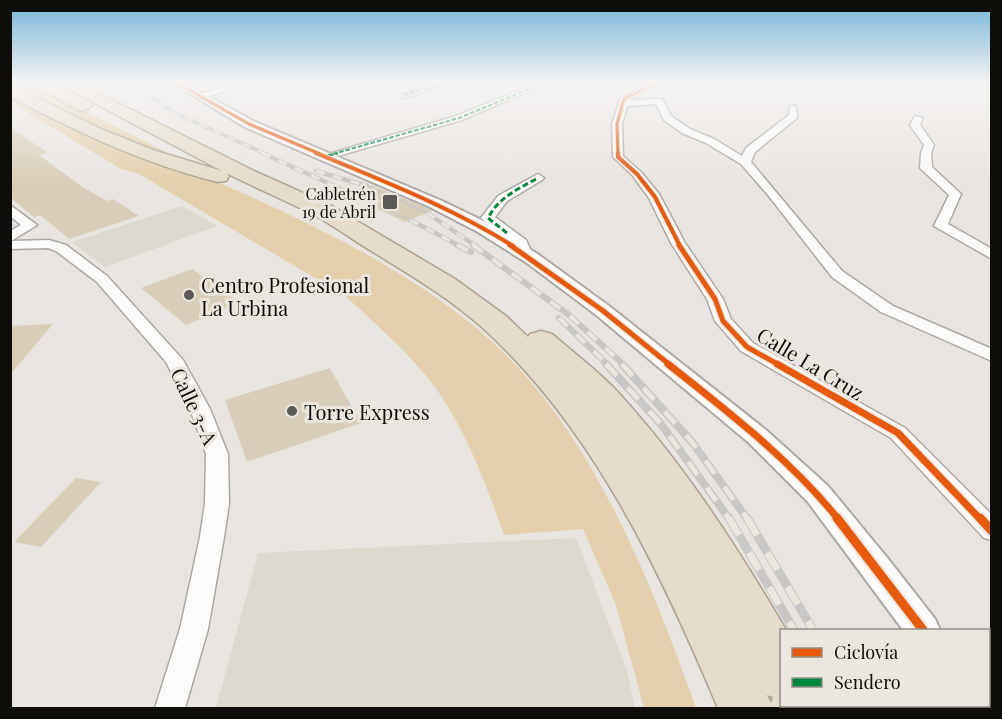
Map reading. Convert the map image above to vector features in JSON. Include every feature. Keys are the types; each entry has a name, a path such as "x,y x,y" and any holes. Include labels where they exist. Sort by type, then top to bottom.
{"highway":[{"path":"58,117 146,154 218,176"},
{"path":"104,117 218,176 371,250 404,260"},
{"path":"133,117 322,210 454,291 495,323 541,368 587,422 653,522 707,623 745,708"},
{"path":"158,117 216,149 328,202 406,245 435,262 521,323 600,395 654,462 746,606 780,671"}],"street":[{"path":"236,117 484,228 602,310 758,436 818,494 922,629"},
{"path":"327,156 463,117"},
{"name":"Calle La Cruz","path":"618,117 618,157 637,174 655,197 678,243 715,299 723,321 756,354 898,433 992,531"},
{"path":"666,117 686,131 710,141 745,162 772,192 837,274 887,309 992,356"},
{"path":"745,162 750,150 793,117"},
{"path":"918,118 915,125 929,145 926,153 926,168 955,194 941,226 992,255"},
{"path":"526,255 521,243 488,219 490,212 515,189 538,178"},
{"name":"Calle 3-A","path":"10,209 20,238 61,248 102,279 174,360 200,409 218,454 212,537 194,629 170,708"}],"shaded area":[{"path":"34,117 52,117 114,146 221,184 269,205 390,268 447,305 474,326 514,364 550,406 582,452 635,553 696,708 644,708 616,605 583,529 504,535 470,449 448,407 422,371 386,333 335,287 315,278 139,174 121,169"},
{"path":"75,117 96,117 174,156 170,158 149,152"},
{"path":"182,206 217,226 105,267 72,242"},
{"path":"576,538 627,671 635,708 216,708 258,553"}],"building":[{"path":"10,127 48,153 39,155 81,186 107,201 113,199 139,216 69,239 40,215 34,217 10,197"},
{"name":"Cabletrén 19 de Abril","path":"372,185 432,211 405,222 346,194"},
{"name":"Centro Profesional La Urbina","path":"192,269 239,302 186,325 141,288"},
{"path":"53,324 10,375 10,326"},
{"name":"Torre Express","path":"330,368 361,423 247,462 225,400"},
{"path":"76,478 101,482 41,547 14,542"}],"tram line":[{"path":"367,186 427,213"},
{"path":"350,193 410,220"}],"railway":[{"path":"183,117 266,154"},
{"path":"262,153 350,193"},
{"path":"316,171 367,186"},
{"path":"427,213 476,246"},
{"path":"410,220 460,246"},
{"path":"457,245 471,252"},
{"path":"473,245 569,315 624,365"},
{"path":"559,318 608,365"},
{"path":"606,364 661,424 730,520"},
{"path":"622,364 692,442 748,520"},
{"path":"729,518 793,629"},
{"path":"747,518 812,629"}],"marked path":[{"path":"327,156 463,117"},
{"path":"507,233 488,218 497,204 509,194 538,178"}],"cycle path":[{"path":"236,117 436,204 484,228 533,259 602,310 757,436 818,494 922,629"},
{"path":"619,117 617,124 618,157 637,174 655,197 678,243 715,299 723,321 747,347 898,433 992,531"}],"place":[{"name":"Cabletrén 19 de Abril","path":"390,202"},
{"name":"Centro Profesional La Urbina","path":"189,295"},
{"name":"Torre Express","path":"292,411"}]}
